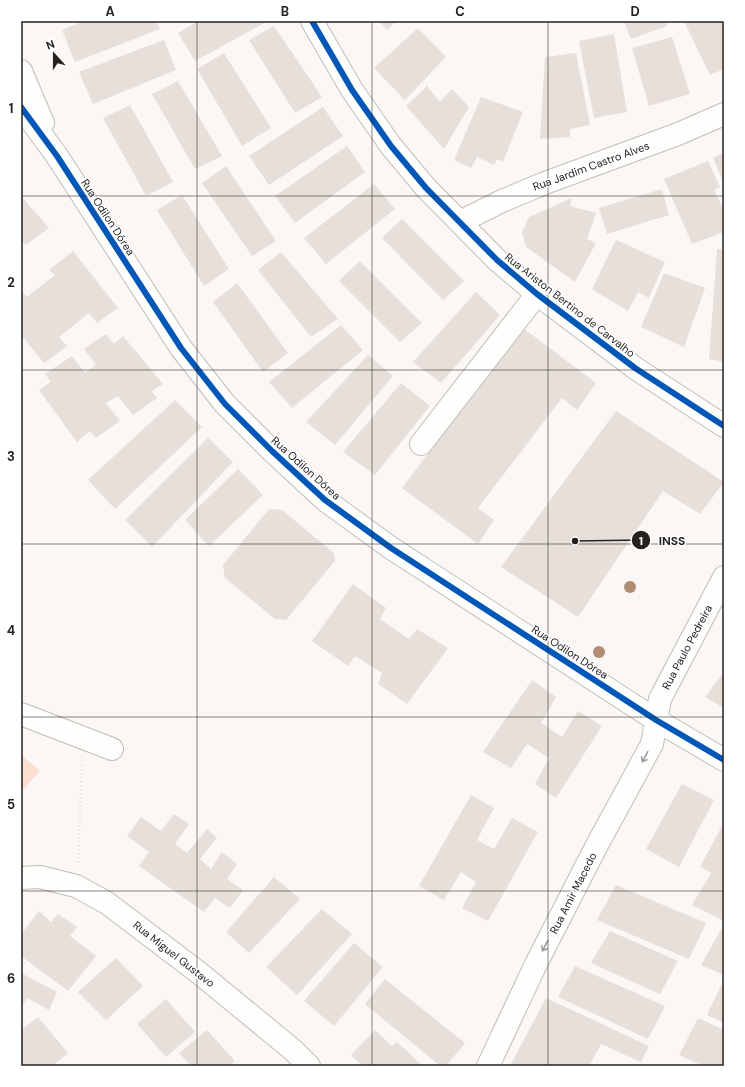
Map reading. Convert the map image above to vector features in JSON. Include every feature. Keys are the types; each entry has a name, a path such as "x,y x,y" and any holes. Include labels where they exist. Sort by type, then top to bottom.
{"street":[{"name":"Rua Ariston Bertino de Carvalho","path":"312,21 352,90 391,146 426,188 497,260 537,294 634,368 724,426"},
{"path":"21,72 57,156"},
{"name":"Rua Odilon Dórea","path":"21,107 57,156 181,348 225,404 272,451 325,500 391,548 656,720 724,760"},
{"name":"Rua Jardim Castro Alves","path":"460,222 502,201 545,183 678,134 724,114"},
{"path":"421,444 537,294"},
{"name":"Rua Paulo Pedreira","path":"656,720 660,699 724,577"},
{"path":"21,714 112,749"},
{"name":"Rua Amir Macedo","path":"488,1066 536,964 597,844 652,744 656,720"},
{"name":"Rua Miguel Gustavo","path":"21,878 40,877 76,886 107,903 198,972 293,1050 309,1066"}],"path":[{"path":"76,886 84,737"}],"shaded area":[{"path":"21,755 40,771 21,792"}],"building":[{"path":"84,21 156,21 160,29 75,62 62,30"},
{"path":"198,21 268,21 195,61 178,33"},
{"path":"379,21 396,21 387,30"},
{"path":"624,21 666,21 667,26 631,39"},
{"path":"684,21 724,21 724,69 710,75"},
{"path":"274,26 322,97 295,113 249,40"},
{"path":"418,28 446,57 405,100 374,68"},
{"path":"614,34 627,112 594,118 579,41"},
{"path":"672,37 690,94 649,106 632,48"},
{"path":"164,40 176,70 93,104 79,72"},
{"path":"224,53 271,128 242,146 197,69"},
{"path":"576,53 590,125 570,129 570,137 540,139 545,57"},
{"path":"178,81 222,156 195,169 152,94"},
{"path":"427,86 440,102 452,89 469,107 444,149 406,106"},
{"path":"481,97 523,112 503,162 497,159 494,165 477,157 471,168 454,160"},
{"path":"130,105 173,182 146,196 103,118"},
{"path":"323,107 343,136 269,185 249,156"},
{"path":"347,146 365,172 295,223 275,196"},
{"path":"724,153 724,183 713,158"},
{"path":"708,161 720,187 714,190 724,210 724,232 692,244 664,179"},
{"path":"226,166 276,241 252,256 202,183"},
{"path":"374,184 395,209 326,264 304,238"},
{"path":"662,189 669,215 607,234 599,208"},
{"path":"182,195 229,269 204,286 157,210"},
{"path":"21,196 49,228 26,245 21,240"},
{"path":"572,198 570,206 596,213 587,239 596,243 575,282 526,247 522,232 529,217"},
{"path":"402,219 464,281 443,300 382,238"},
{"path":"616,240 665,262 649,298 638,292 628,311 592,289"},
{"path":"717,249 724,249 724,362 709,359"},
{"path":"73,251 118,308 97,323 89,313 59,337 67,346 44,363 21,335 21,290 27,297 55,275 49,270"},
{"path":"281,252 338,319 311,337 258,270"},
{"path":"360,261 422,323 400,342 339,281"},
{"path":"664,273 705,288 684,347 641,327"},
{"path":"237,283 288,353 263,372 213,302"},
{"path":"476,292 500,315 441,383 413,362"},
{"path":"341,325 363,350 292,408 269,382"},
{"path":"523,328 596,383 577,410 562,398 478,508 494,520 478,544 402,488"},
{"path":"106,334 114,344 123,336 163,384 152,391 157,398 133,415 118,396 106,403 120,421 96,438 90,431 77,442 39,390 51,382 45,374 72,356 85,373 96,365 84,349"},
{"path":"368,355 393,376 335,445 306,422"},
{"path":"401,383 430,406 375,475 343,452"},
{"path":"175,400 202,427 115,509 88,480"},
{"path":"616,411 724,482 700,514 663,491 578,617 501,567"},
{"path":"208,438 233,462 152,547 125,520"},
{"path":"238,469 263,495 209,546 185,520"},
{"path":"269,509 282,510 334,553 335,561 286,620 275,619 225,578 223,565"},
{"path":"353,584 386,608 380,619 409,639 417,629 448,648 407,704 378,684 382,673 355,656 348,666 312,641"},
{"path":"724,672 724,708 705,697"},
{"path":"532,680 556,697 541,723 562,737 578,711 602,726 556,798 535,784 549,758 527,744 511,768 483,752"},
{"path":"682,784 714,800 679,867 646,849"},
{"path":"471,795 494,808 477,840 494,849 512,818 538,832 488,921 462,908 476,882 461,872 444,900 419,886"},
{"path":"174,814 189,824 175,844 187,853 207,829 217,838 200,859 211,869 222,852 237,864 227,879 243,890 230,908 215,898 204,912 139,866 149,852 127,836 141,817 161,831"},
{"path":"724,822 724,917 722,920 692,905 711,873 700,867"},
{"path":"274,877 300,899 249,953 226,932"},
{"path":"616,885 706,923 689,959 597,920"},
{"path":"322,909 352,934 297,995 266,967"},
{"path":"39,911 51,922 58,914 77,927 70,936 96,956 68,991 21,956 21,934"},
{"path":"724,924 724,975 701,965"},
{"path":"610,931 678,961 660,994 591,963"},
{"path":"354,943 383,967 334,1026 304,1001"},
{"path":"116,958 143,986 106,1020 78,992"},
{"path":"575,966 665,1006 648,1039 558,997"},
{"path":"21,973 57,992 49,1010 27,998 21,1009"},
{"path":"385,979 465,1043 446,1066 440,1066 365,1004"},
{"path":"723,981 724,982 724,1023 707,1015"},
{"path":"546,998 649,1046 641,1062 601,1044 589,1066 510,1066"},
{"path":"166,999 195,1032 166,1057 137,1024"},
{"path":"38,1017 68,1053 52,1066 21,1066 21,1030"},
{"path":"698,1018 724,1030 724,1066 704,1066 679,1055"},
{"path":"207,1030 235,1061 229,1066 191,1066 179,1053"},
{"path":"375,1030 392,1046 397,1042 423,1066 362,1066 351,1055"}],"cycle path":[{"path":"312,21 352,90 391,146 426,188 497,260 537,294 635,368 724,426"},
{"path":"21,107 57,156 181,348 225,404 272,451 325,500 391,548 656,720 724,760"}],"place":[{"name":"INSS","path":"575,541"}]}
